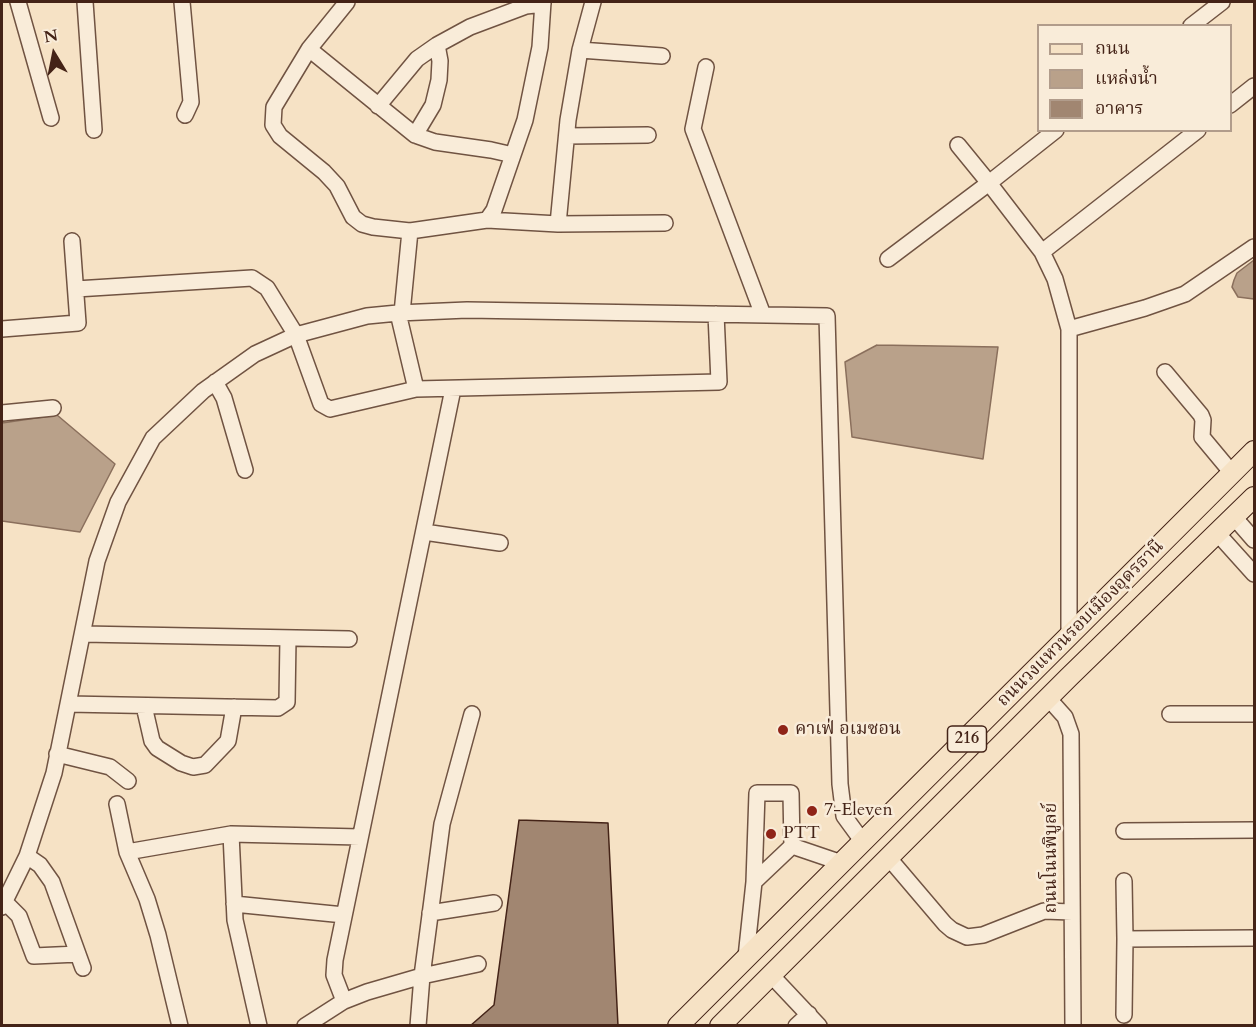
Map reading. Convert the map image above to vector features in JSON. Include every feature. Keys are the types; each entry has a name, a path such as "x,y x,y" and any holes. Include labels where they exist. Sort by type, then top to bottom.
{"main road":[{"name":"ถนนวงแหวนรอบเมืองอุดรธานี","path":"678,1026 1254,451"},
{"name":"ถนนวงแหวนรอบเมืองอุดรธานี","path":"720,1026 1254,496"}],"street":[{"path":"18,2 51,118"},
{"path":"85,2 94,130"},
{"path":"182,2 191,102 184,115"},
{"path":"347,2 309,49 274,107 273,125 280,136 324,172 337,186 353,217 362,224 410,231 487,220 558,224 665,223"},
{"path":"558,224 568,120 580,50 593,2"},
{"path":"1194,24 1222,2"},
{"path":"378,106 417,59 437,45 470,27 526,6 543,3 540,47 534,84 494,210 487,220"},
{"path":"415,135 433,105 439,80 440,61 437,45"},
{"path":"309,49 415,135 435,142 513,155"},
{"path":"580,50 662,56"},
{"path":"706,67 693,129 761,310"},
{"path":"1232,103 1254,86"},
{"path":"888,259 1053,132"},
{"path":"1042,252 1195,132"},
{"path":"567,136 648,135"},
{"path":"958,145 1042,252 1055,279 1070,329 1069,636"},
{"path":"410,231 400,313 416,389"},
{"path":"2,329 78,323 72,241"},
{"path":"1070,329 1185,294 1254,248"},
{"path":"76,289 252,278 267,288 296,335 321,404 330,409 416,389 719,382 716,314"},
{"path":"27,856 40,865 52,882 80,961 34,956 19,916 3,905 27,856 54,772 97,561 118,502 153,438 215,382 255,354 296,335 367,316 467,310 716,314 761,310 827,316 840,784 844,816 863,842"},
{"path":"1165,372 1201,416 1203,420 1202,437 1233,473"},
{"path":"215,382 224,398 245,470"},
{"path":"344,1001 334,975 334,960 453,389"},
{"path":"2,414 53,408"},
{"path":"1234,517 1254,540"},
{"path":"424,532 500,543"},
{"path":"1218,534 1254,574"},
{"path":"83,634 349,639"},
{"path":"68,704 278,708 287,702 288,638"},
{"name":"ถนนโนนพิบูลย์","path":"1048,698 1065,717 1071,734 1072,1026"},
{"path":"144,706 152,741 158,748 181,763 193,767 205,765 228,741 234,707"},
{"path":"418,1026 422,976 442,824 472,714"},
{"path":"1170,714 1254,714"},
{"path":"57,754 110,768 128,781"},
{"path":"746,957 754,882 757,793 791,793 792,846 754,882"},
{"path":"117,804 127,852 147,899 180,1026"},
{"path":"1124,831 1254,830"},
{"path":"127,852 231,834 360,837"},
{"path":"231,834 235,920 260,1026"},
{"path":"792,846 842,864"},
{"path":"888,857 945,924 967,936 983,935 1044,911 1072,912"},
{"path":"1124,881 1124,1015"},
{"path":"430,913 494,903"},
{"path":"234,904 344,915"},
{"path":"1125,939 1254,938"},
{"path":"305,1026 344,1001 367,992 422,976 478,964"},
{"path":"771,975 810,1015 796,1026"}],"water":[{"path":"1254,260 1254,299 1238,297 1232,287 1237,273"},
{"path":"877,345 998,347 983,459 852,437 845,362"},
{"path":"57,415 115,464 80,532 2,521 2,423"}],"building":[{"path":"519,820 608,823 618,1026 470,1026 494,1005"}],"place":[{"name":"คาเฟ่ อเมซอน","path":"783,730"},
{"name":"7-Eleven","path":"812,811"},
{"name":"PTT","path":"771,834"}]}
